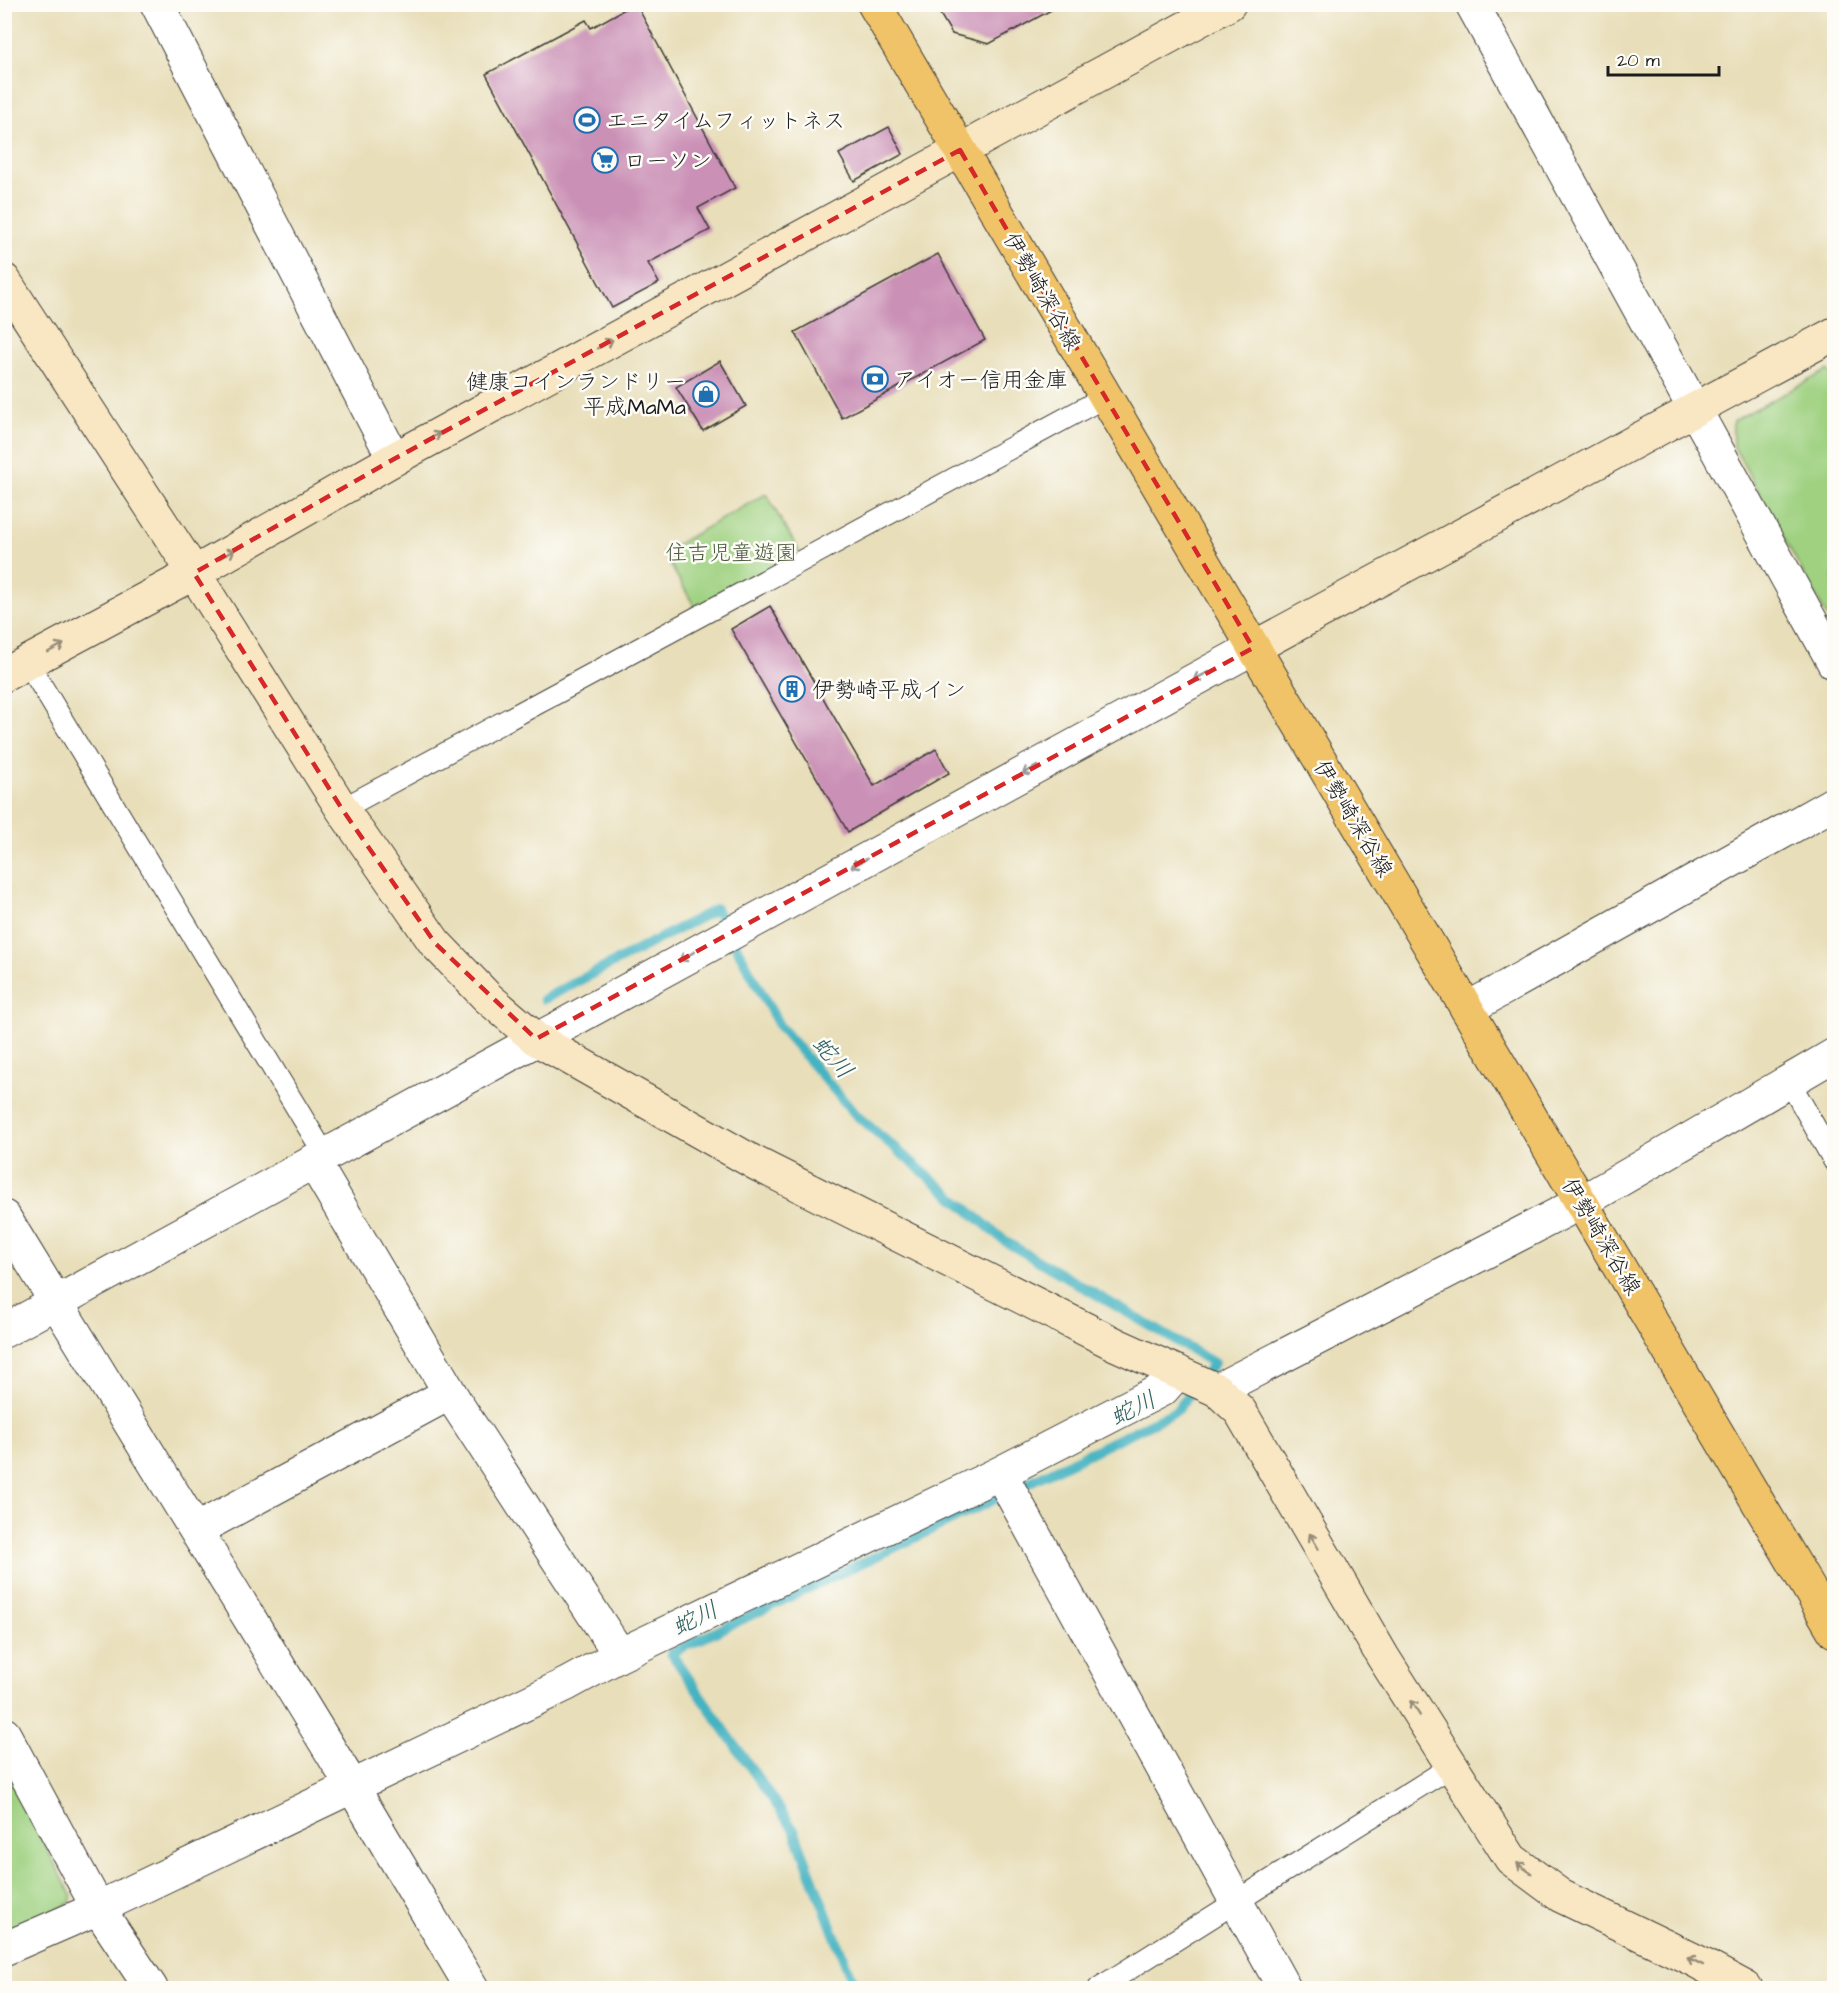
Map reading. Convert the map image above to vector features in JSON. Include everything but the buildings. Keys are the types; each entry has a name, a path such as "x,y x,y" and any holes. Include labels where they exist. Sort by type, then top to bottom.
{"main road":[{"name":"伊勢崎深谷線","path":"874,4 1834,1631"}],"street":[{"path":"157,4 394,459"},
{"path":"16,669 194,573 394,459 1229,4"},
{"path":"1472,4 1834,663"},
{"path":"4,280 194,573 342,810 435,943 488,998 536,1039 755,1164 1117,1345 1217,1390 1239,1411 1383,1657 1511,1859 1561,1896 1694,1960 1746,1989"},
{"path":"4,1331 1252,648 1834,334"},
{"path":"1467,1009 1834,804"},
{"path":"1217,1390 1582,1202 1834,1055"},
{"path":"319,1158 450,1393 620,1655"},
{"path":"4,1217 352,1786 472,1989"},
{"path":"4,1950 98,1908 567,1684 620,1655 1000,1473 1163,1389 1178,1372"},
{"path":"196,1530 450,1393"},
{"path":"1000,1473 1284,1989"},
{"path":"4,1734 98,1908 151,1989"}],"lane":[{"path":"342,810 1105,397"},
{"path":"16,669 319,1158"},
{"path":"1789,1081 1834,1161"},
{"path":"1099,1989 1452,1766"}],"highlighted area":[{"path":"960,150 1253,648 536,1039 435,943 342,809 194,573 394,459"}],"green space":[{"path":"1828,370 1834,381 1834,629 1733,445 1733,421"},
{"name":"住吉児童遊園","path":"766,494 799,551 696,609 663,552"},
{"path":"4,1768 72,1896 70,1903 4,1935"}],"waterway":[{"name":"蛇川","path":"544,999 716,909 780,1027 856,1115 1006,1242 1214,1363 1176,1411 671,1653 794,1830 855,1988"}],"place":[{"name":"エニタイムフィットネス","path":"587,120"},
{"name":"ローソン","path":"605,160"},
{"name":"アイオー信用金庫","path":"875,379"},
{"name":"健康コインランドリー 平成MaMa","path":"706,394"},
{"name":"伊勢崎平成イン","path":"792,689"}]}
